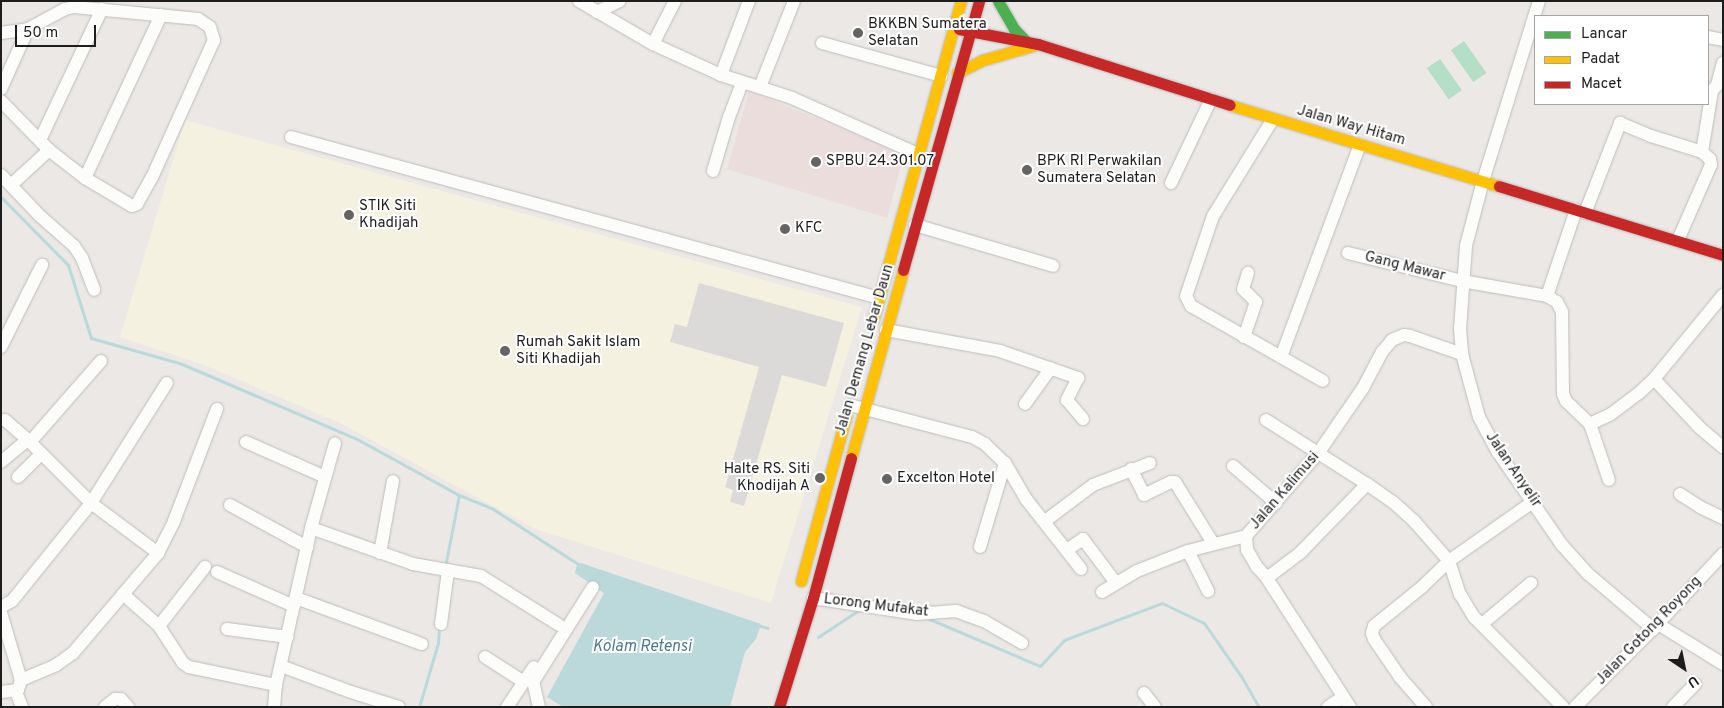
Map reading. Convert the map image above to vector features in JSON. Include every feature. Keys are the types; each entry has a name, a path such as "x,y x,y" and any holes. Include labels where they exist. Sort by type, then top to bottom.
{"main road":[{"name":"Jalan Demang Lebar Daun","path":"869,334 942,76 961,1"},
{"name":"Jalan Demang Lebar Daun","path":"779,707 812,598 957,73 980,1"},
{"path":"998,1 1010,24 1026,41"},
{"name":"Jalan Way Hitam","path":"953,27 970,32 1038,44 1273,119 1723,255"},
{"path":"957,73 983,60 1038,44"},
{"name":"Jalan Demang Lebar Daun","path":"798,593 851,401"}],"street":[{"path":"579,1 653,44 721,75 792,98 919,155 934,159"},
{"path":"597,12 620,1"},
{"path":"653,44 674,1"},
{"path":"721,75 749,1"},
{"path":"760,88 794,1"},
{"name":"Jalan Anyelir","path":"1538,1 1483,181 1466,246 1460,329 1462,354 1479,417 1498,452 1576,563 1656,626 1723,664"},
{"path":"1,33 28,29 65,9 74,7 198,19 205,23 213,33 213,47 141,201 132,206 86,178 49,150 1,101"},
{"path":"40,140 102,9"},
{"path":"86,178 161,15"},
{"path":"1,89 28,29"},
{"path":"1709,37 1723,40"},
{"path":"822,43 942,76"},
{"path":"1702,152 1712,91 1720,84 1723,63"},
{"path":"713,171 728,117 742,83"},
{"path":"1171,183 1211,99"},
{"path":"1273,119 1213,216 1186,296 1190,306 1323,380"},
{"path":"1609,480 1590,424 1566,401 1563,394 1562,309 1557,302 1548,296 1580,211 1620,123 1651,136 1702,152 1710,159 1711,165 1678,240"},
{"path":"291,137 879,298"},
{"path":"1281,357 1360,145"},
{"path":"11,185 49,150"},
{"path":"1,175 40,216 74,246 82,258 94,290"},
{"path":"915,225 1053,266"},
{"name":"Gang Mawar","path":"1348,253 1462,281 1548,296"},
{"path":"1,347 42,265"},
{"path":"1244,337 1256,302 1243,289 1248,273"},
{"path":"1590,424 1626,404 1654,379 1723,295"},
{"path":"886,330 1000,351 1078,378 1067,400 1083,419"},
{"name":"Jalan Kalimusi","path":"1347,702 1247,550 1246,536 1319,452 1363,388 1382,352 1392,340 1404,335 1410,336 1462,354"},
{"path":"1,462 28,441 101,361"},
{"path":"1024,404 1051,368"},
{"path":"1654,379 1700,428 1723,447"},
{"path":"1,607 12,601 91,503 167,383"},
{"path":"851,401 864,410 972,437 985,444 1005,463 1026,499 1081,569"},
{"path":"1,692 18,686 56,665 73,653 158,554 174,521 217,409"},
{"path":"4,420 91,503 158,554"},
{"path":"1266,420 1368,484 1407,515 1449,561 1467,607 1563,707"},
{"path":"246,442 325,477"},
{"path":"274,707 276,685 311,528 335,443"},
{"path":"18,477 41,454"},
{"path":"980,548 1005,463"},
{"path":"1044,521 1093,484 1150,463"},
{"path":"1233,466 1276,503"},
{"path":"1131,469 1144,495 1170,482 1175,482 1213,543"},
{"path":"380,554 393,481"},
{"path":"1267,578 1300,553 1368,484"},
{"path":"1680,494 1700,507 1723,518"},
{"path":"1426,707 1400,677 1374,639 1372,630 1377,622 1416,592 1449,561 1534,501"},
{"path":"230,505 307,547"},
{"path":"311,528 380,554 446,570 481,576 560,625"},
{"path":"1102,592 1137,572 1188,551 1246,536"},
{"path":"1067,550 1083,539 1116,583"},
{"path":"1188,551 1208,591"},
{"name":"Jalan Gotong Royong","path":"1575,707 1722,557"},
{"path":"159,626 204,567"},
{"path":"441,624 446,570"},
{"path":"217,572 295,602 422,644"},
{"path":"1482,624 1531,583"},
{"path":"539,707 534,682 593,587"},
{"path":"123,594 159,626 183,663 189,667 276,685"},
{"name":"Lorong Mufakat","path":"812,598 916,614 956,611 984,621 1022,643"},
{"path":"507,707 573,603"},
{"path":"1,613 22,707"},
{"path":"227,629 287,637"},
{"path":"485,657 524,682"},
{"path":"280,666 350,692 399,707"},
{"path":"1673,707 1695,684"},
{"path":"1144,693 1155,707"},
{"path":"105,707 115,699 121,699 128,707"},
{"path":"1328,707 1347,702"}],"shaded area":[{"name":"SPBU 24.301.07","path":"749,91 904,154 887,218 727,169"},
{"name":"Rumah Sakit Islam Siti Khadijah","path":"185,120 862,307 771,603 535,529 340,423 204,365 120,337"},
{"path":"699,283 844,323 826,387 782,375 744,506 730,502 733,490 725,487 759,367 670,342 675,324 687,327"}],"green space":[{"path":"1464,41 1486,73 1473,82 1451,50"},
{"path":"1440,59 1462,90 1449,99 1427,68"}],"water":[{"name":"Kolam Retensi","path":"581,563 761,624 756,639 745,652 730,707 563,707 547,697 604,593 575,573 577,565"}],"waterway":[{"path":"1,197 68,265 91,338 182,364 357,439 459,495 493,509 581,566"},
{"path":"445,567 459,495"},
{"path":"927,618 1040,666 1064,640 1162,603 1204,623 1241,676 1259,707"},
{"path":"818,637 859,610"},
{"path":"757,625 768,628"},
{"path":"419,707 438,643 439,628"}],"traffic: fast":[{"path":"998,1 1014,29 1026,41"}],"traffic: slow":[{"path":"873,320 961,1"},
{"path":"957,73 983,60 1038,44"},
{"path":"1230,105 1499,186"},
{"path":"851,458 903,270"},
{"path":"801,581 846,416"}],"traffic: jam":[{"path":"903,270 979,1"},
{"path":"959,29 1038,44 1230,105"},
{"path":"1499,186 1723,255"},
{"path":"779,707 813,598 851,458"}],"place":[{"name":"BKKBN Sumatera Selatan","path":"858,33"},
{"name":"SPBU 24.301.07","path":"816,162"},
{"name":"BPK RI Perwakilan Sumatera Selatan","path":"1027,170"},
{"name":"STIK Siti Khadijah","path":"349,215"},
{"name":"KFC","path":"785,229"},
{"name":"Rumah Sakit Islam Siti Khadijah","path":"505,351"},
{"name":"Halte RS. Siti Khodijah A","path":"820,478"},
{"name":"Excelton Hotel","path":"887,479"}]}
